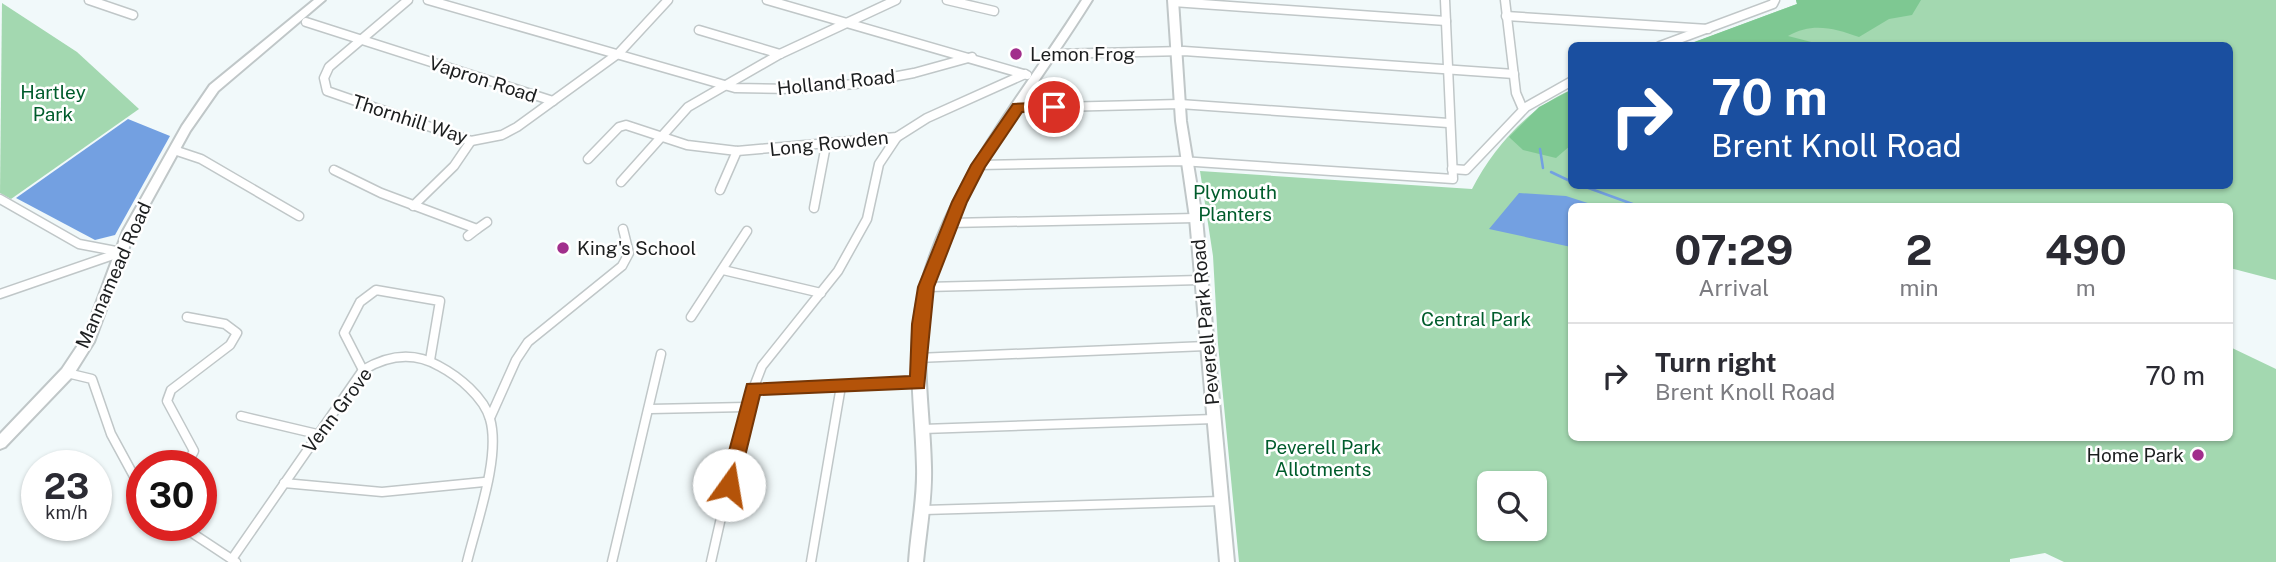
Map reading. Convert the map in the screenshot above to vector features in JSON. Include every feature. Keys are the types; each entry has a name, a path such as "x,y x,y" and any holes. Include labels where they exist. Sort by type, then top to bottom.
{"street":[{"path":"89,0 132,15"},
{"name":"Mannamead Road","path":"0,443 67,373 90,338 129,231 186,129 214,88 320,0"},
{"name":"Mannamead Road","path":"186,129 230,83 332,0"},
{"path":"362,39 408,0"},
{"name":"Holland Road","path":"428,0 619,53 723,86 778,90 839,85 909,74 972,57"},
{"name":"Vapron Road","path":"306,22 553,101 619,53 668,0"},
{"path":"767,0 1031,75"},
{"path":"621,181 688,107 780,54 896,0"},
{"path":"947,0 994,11"},
{"path":"916,562 923,510 923,429 918,358 926,287 950,223 979,165 1018,108 1031,75 1052,54 1087,0"},
{"path":"979,165 1188,162 1453,180 1448,123 1450,70 1445,0"},
{"path":"1505,0 1517,100 1522,107"},
{"path":"1671,42 1773,4 1775,0"},
{"path":"1173,1 1446,21"},
{"name":"Peverell Park Road","path":"1173,1 1180,104 1196,218 1227,562"},
{"path":"1506,16 1708,29"},
{"path":"699,30 780,54"},
{"name":"Thornhill Way","path":"362,39 330,67 324,78 327,91 471,141 502,135 553,101"},
{"path":"1052,54 1175,51 1514,74"},
{"name":"Long Rowden","path":"588,159 619,127 631,126 662,138 737,151 826,145 897,136 909,127 1031,75"},
{"path":"1452,169 1466,170 1522,107 1550,89 1568,82"},
{"path":"1018,108 1180,104 1448,123"},
{"path":"711,562 746,407 762,366 838,271 867,219 880,163 897,136"},
{"path":"413,206 454,166 471,141"},
{"path":"814,208 826,145"},
{"path":"174,150 192,154 272,204 299,216"},
{"path":"720,190 737,151"},
{"path":"334,170 413,206 477,229"},
{"path":"352,179 360,173"},
{"path":"0,199 79,244 121,252"},
{"path":"950,223 1196,218"},
{"path":"468,236 487,222"},
{"path":"467,562 492,442 491,418 519,354 528,342 622,267 629,253 623,229"},
{"path":"691,317 747,231"},
{"path":"0,294 121,252"},
{"path":"723,270 821,293"},
{"path":"926,287 1200,280"},
{"path":"363,370 344,333 350,317 368,294 376,290 440,301 430,360"},
{"path":"187,317 225,324 237,333 230,345 171,390 167,401 193,450"},
{"path":"918,358 1206,346"},
{"name":"Venn Grove","path":"234,561 317,434 363,370 376,360 397,354 430,360 458,377 491,418"},
{"path":"612,562 661,354"},
{"path":"67,373 92,379 111,434 126,462"},
{"path":"753,389 918,383"},
{"path":"811,562 841,386"},
{"path":"650,409 746,407"},
{"path":"242,416 317,434"},
{"path":"923,429 1214,419"},
{"path":"284,483 382,492 484,482"},
{"path":"923,510 1222,501"},
{"path":"204,541 234,561"}],"green space":[{"name":"Central Park","path":"1796,0 2276,0 2276,280 2233,269 2233,203 1568,203 1568,441 2233,441 2233,348 2276,369 2276,562 2064,562 2045,553 2010,559 2010,562 1239,562 1218,344 1213,256 1200,171 1472,189 1490,159 1513,131 1540,107 1568,92 1568,189 2233,189 2233,42 1695,42 1797,4"},
{"path":"1796,0 1921,0 1912,15 1889,19 1859,37 1841,31 1814,28 1788,36 1811,42 1694,42 1797,4"},
{"name":"Hartley Park","path":"2,3 77,52 139,109 11,199 0,193"},
{"path":"1568,92 1568,148 1556,158 1523,150 1509,137 1539,107"}],"water":[{"path":"128,119 170,136 115,235 95,240 16,198"},
{"path":"1519,193 1566,196 1588,203 1568,203 1568,246 1489,229"}],"waterway":[{"path":"1540,149 1543,168"},
{"path":"1551,172 1568,180"},
{"path":"1591,189 1630,203"}],"place":[{"name":"Lemon Frog","path":"1016,54"},
{"name":"King's School","path":"563,248"},
{"name":"Home Park","path":"2198,455"}],"route":[{"path":"729,485 746,407 753,389 918,383 920,324 926,287 938,251 960,202 979,165 1018,108 1054,107"}],"park label":[{"name":"Plymouth Planters","path":"1235,203"},
{"name":"Peverell Park Allotments","path":"1323,458"}]}
